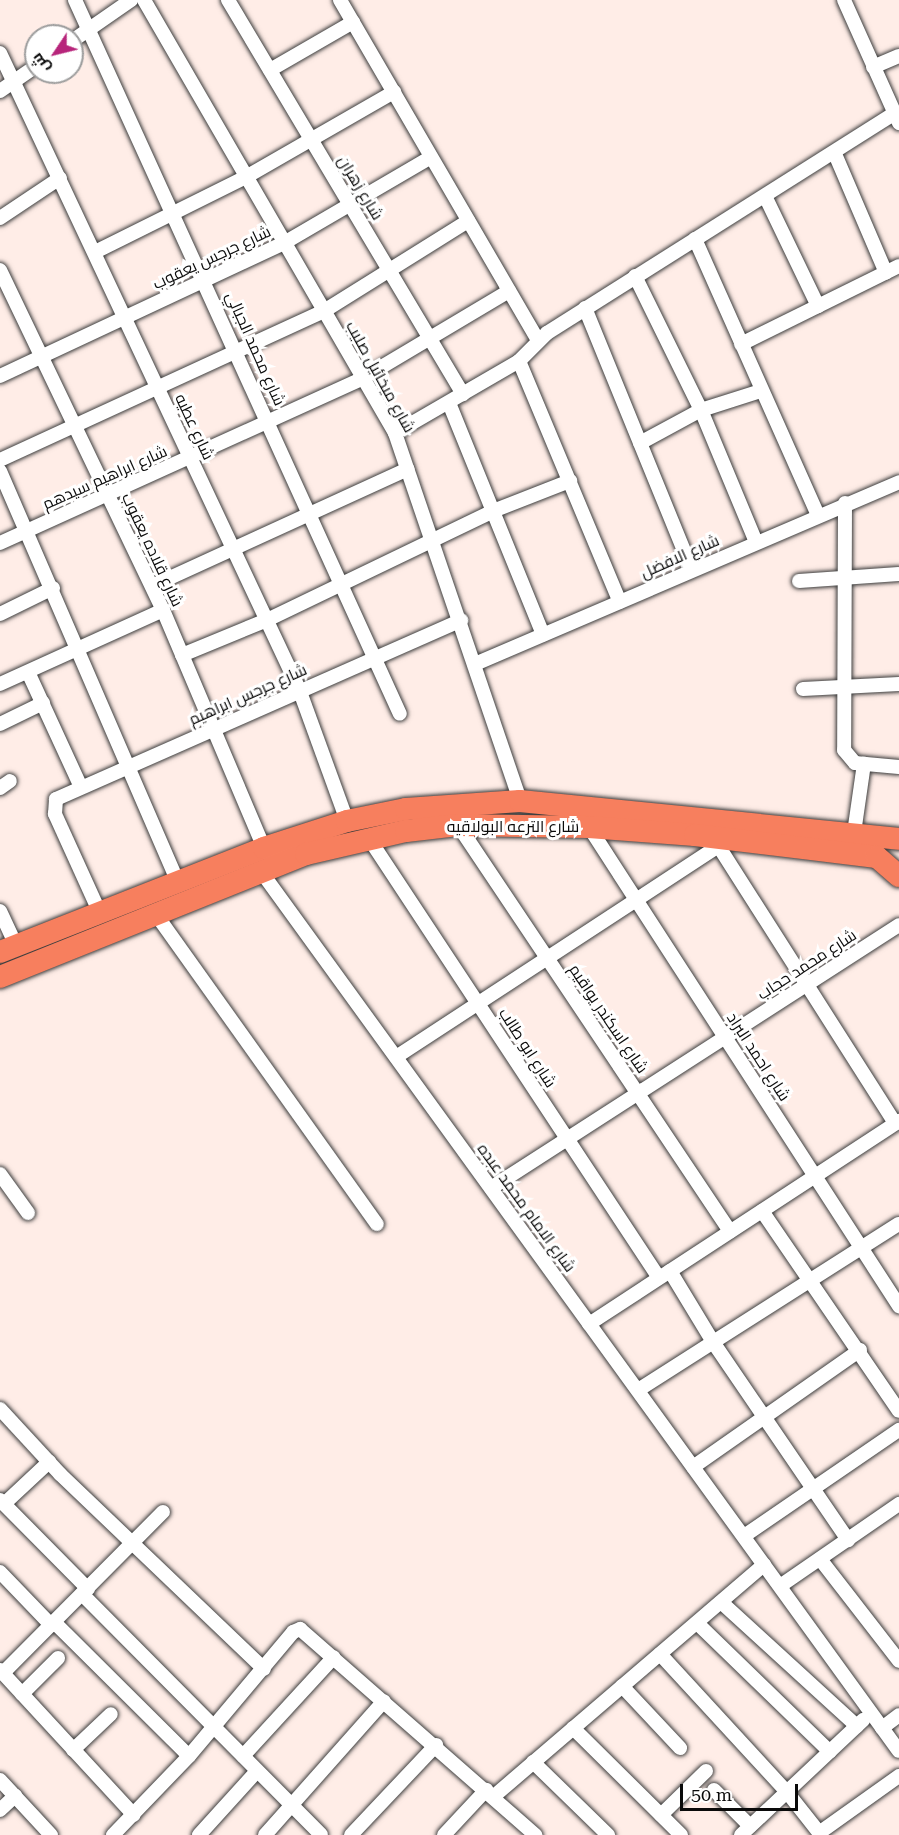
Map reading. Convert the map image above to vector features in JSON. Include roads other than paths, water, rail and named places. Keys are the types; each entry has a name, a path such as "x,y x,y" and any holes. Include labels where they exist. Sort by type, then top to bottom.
{"main road":[{"name":"شارع الترعه البولاقيه","path":"8,948 177,880 264,848 347,821 416,808 520,801 706,834 877,857 899,876"},
{"name":"شارع الترعه البولاقيه","path":"0,976 260,870 368,837 458,825 589,827 706,834 854,833 899,839"}],"street":[{"name":"شارع محمد الجبالي","path":"75,0 238,350 400,714"},
{"path":"84,33 131,0"},
{"name":"شارع ميخائيل صليب","path":"144,0 395,433 461,620 520,801"},
{"name":"شارع زهران","path":"228,0 463,394"},
{"path":"340,0 538,340"},
{"path":"395,433 519,361 538,340 635,276 896,119 844,0"},
{"path":"270,70 353,22"},
{"name":"شارع عطيه","path":"0,53 299,689 347,821"},
{"path":"873,67 899,56"},
{"path":"0,91 24,75"},
{"path":"95,252 246,177 394,92"},
{"path":"741,344 893,270 835,154"},
{"name":"شارع جرجس يعقوب","path":"0,376 284,243 431,157"},
{"path":"0,218 60,178"},
{"path":"766,198 818,306"},
{"path":"0,460 324,311 468,221"},
{"path":"695,239 818,515"},
{"name":"شارع قلاده يعقوب","path":"0,270 163,610 264,848"},
{"path":"635,276 701,411 756,542"},
{"name":"شارع ابراهيم سيدهم","path":"0,543 363,378 509,291"},
{"path":"585,308 692,570"},
{"path":"519,361 620,602"},
{"path":"640,443 701,411 761,391"},
{"path":"449,403 543,635"},
{"path":"152,586 408,469"},
{"path":"0,471 28,530 177,880"},
{"path":"182,655 267,620 493,511 570,481"},
{"name":"شارع الافضل","path":"475,664 899,482"},
{"path":"845,504 844,750 851,761 899,767"},
{"path":"799,581 899,574"},
{"path":"0,614 53,588"},
{"path":"0,683 163,610"},
{"name":"شارع جرجس ابراهيم","path":"99,911 53,806 56,800 299,689 461,620"},
{"path":"28,672 81,787"},
{"path":"803,688 899,684"},
{"path":"0,724 43,703"},
{"path":"854,833 864,764"},
{"name":"شارع اسكندر يواقيم","path":"458,825 730,1231"},
{"name":"شارع احمد البراد","path":"589,827 634,902 725,1037 899,1306"},
{"path":"396,1057 634,902 706,834 897,1122 589,1324"},
{"name":"شارع ابو طالب","path":"368,837 567,1139 713,1342 848,1540"},
{"name":"شارع الامام محمد عبده","path":"260,870 899,1750"},
{"path":"0,911 8,948"},
{"path":"155,913 377,1224"},
{"name":"شارع محمد حجاب","path":"491,1188 899,925"},
{"path":"0,1174 28,1213"},
{"path":"762,1211 860,1350 894,1391 899,1411"},
{"path":"638,1390 899,1224"},
{"path":"693,1467 860,1350"},
{"path":"0,1409 132,1545 264,1669"},
{"path":"744,1536 899,1430"},
{"path":"49,1462 2,1502 214,1728 321,1835"},
{"path":"780,1586 899,1504"},
{"path":"134,1815 2,1672 53,1624 163,1512"},
{"path":"820,1559 899,1661"},
{"path":"444,1835 489,1793 533,1762 764,1565"},
{"path":"0,1572 189,1756"},
{"path":"721,1602 857,1726"},
{"path":"697,1623 830,1752"},
{"path":"113,1835 214,1728 293,1632 303,1630 436,1745 535,1835"},
{"path":"660,1654 787,1792 820,1834 899,1776"},
{"path":"243,1756 334,1657"},
{"path":"22,1694 58,1658"},
{"path":"622,1686 680,1748"},
{"path":"265,1835 384,1701"},
{"path":"714,1790 746,1831 871,1712"},
{"path":"73,1750 111,1714"},
{"path":"882,1728 899,1715"},
{"path":"573,1728 681,1835"},
{"path":"351,1835 436,1745"},
{"path":"533,1762 608,1835"},
{"path":"199,1835 257,1771"},
{"path":"662,1815 706,1771"},
{"path":"0,1780 51,1835"},
{"path":"0,1810 15,1796"}]}
